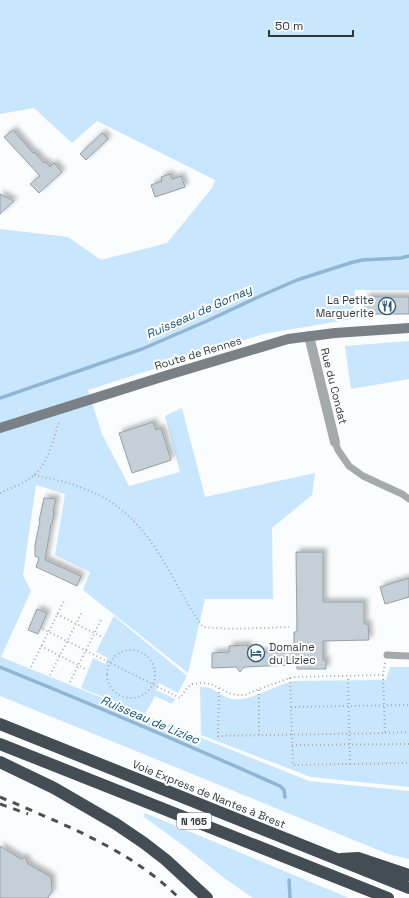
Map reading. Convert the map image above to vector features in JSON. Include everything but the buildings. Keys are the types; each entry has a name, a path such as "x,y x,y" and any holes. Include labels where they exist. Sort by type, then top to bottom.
{"highway":[{"name":"Voie Express de Nantes à Brest","path":"0,724 409,888"},
{"name":"N 165","path":"0,744 388,898"},
{"path":"0,762 54,788 116,824 166,860 207,898"},
{"path":"339,859 358,858 409,875"}],"main road":[{"name":"Route de Rennes","path":"0,428 168,374 288,339 335,333 409,328"}],"street":[{"name":"Rue du Condat","path":"309,336 335,442"}],"lane":[{"path":"335,442 338,450 349,466 363,476 402,494 409,499"},
{"path":"387,655 409,656"}],"path":[{"path":"0,493 18,486 34,475 42,465 53,440 63,408"},
{"path":"34,475 62,481 91,491 114,504 136,522 150,538 194,615 203,627 219,629 289,627"},
{"path":"31,667 64,601"},
{"path":"50,675 82,612"},
{"path":"57,614 102,637"},
{"path":"70,682 101,620"},
{"path":"43,629 180,698 192,684 211,684 229,693 245,695 290,678 382,675"},
{"path":"41,646 86,669"},
{"path":"127,650 142,652 148,656 155,670 153,684 147,692 139,697 129,698 120,696 112,690 108,681 107,672 109,663 114,656 120,652 127,650"},
{"path":"385,733 382,675 387,655"},
{"path":"348,676 350,764"},
{"path":"290,678 293,765 409,763"},
{"path":"219,688 218,736 409,732"},
{"path":"259,689 259,735"},
{"path":"291,707 409,705"},
{"path":"292,745 409,744"}],"shaded area":[{"path":"0,0 409,0 409,290 355,290 352,319 263,334 88,390 102,434 129,486 180,472 165,416 182,408 205,497 315,473 312,495 272,528 273,599 205,599 188,673 83,590 90,572 55,555 65,494 36,485 23,575 31,591 1,657 309,781 409,791 409,859 388,854 0,696 0,229 68,237 101,260 167,243 212,188 215,180 97,121 72,143 34,108 0,114"},
{"path":"409,341 409,379 351,389 345,346"},
{"path":"114,616 187,676 178,693 159,683 156,690 175,699 172,704 155,696 145,714 81,688 93,658 105,664 108,658 96,652"},
{"path":"390,667 409,667 409,787 311,777 201,735 200,687 210,688 232,699 239,699 255,696 294,681 386,680"},
{"path":"145,813 349,898 253,898 224,878 143,816"}],"waterway":[{"name":"Ruisseau de Gornay","path":"0,398 142,349 297,280 362,260 401,258 409,256"},
{"name":"Ruisseau de Liziec","path":"0,667 141,725 280,786 284,790 285,797"},
{"name":"Ruisseau de Liziec","path":"289,880 290,898"}],"railway":[{"path":"0,797 94,839 139,865 179,898"},
{"path":"0,804 28,814"}],"place":[{"name":"La Petite Marguerite","path":"387,306"},
{"name":"Domaine du Liziec","path":"256,653"}]}
